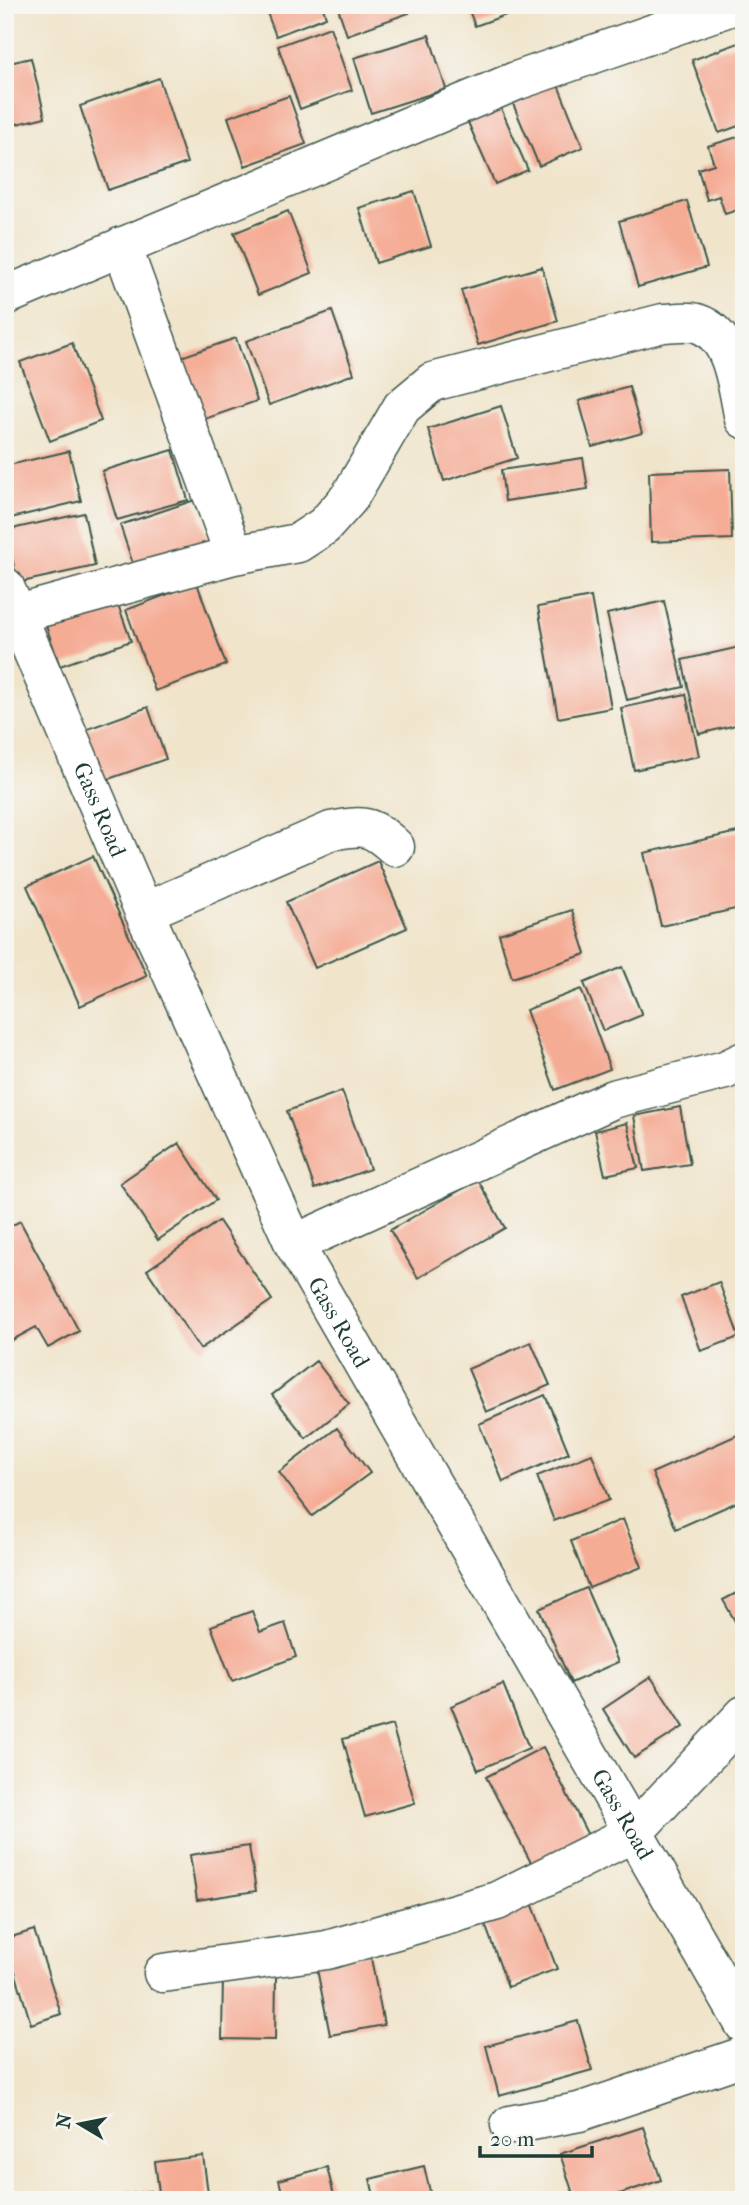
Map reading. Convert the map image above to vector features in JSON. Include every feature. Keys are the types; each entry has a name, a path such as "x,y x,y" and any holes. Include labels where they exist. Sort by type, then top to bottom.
{"street":[{"path":"5,296 516,80 735,5"},
{"path":"122,246 234,555"},
{"path":"12,600 298,543 324,526 349,498 402,407 432,382 663,323 696,323 715,335 730,358 744,419"},
{"name":"Gass Road","path":"12,600 144,912 294,1244 744,2024"},
{"path":"144,912 331,831 361,825 378,831 395,847"},
{"path":"294,1244 613,1099 725,1070 744,1061"},
{"path":"163,1973 327,1950 497,1901 633,1833 744,1715"},
{"path":"510,2125 579,2112 744,2056"}],"building":[{"path":"264,5 322,5 326,17 276,36"},
{"path":"337,5 406,5 409,13 347,35"},
{"path":"467,5 530,5 531,6 475,26"},
{"path":"330,27 352,90 300,109 278,46"},
{"path":"429,35 446,89 371,113 354,58"},
{"path":"744,41 744,124 719,133 692,60"},
{"path":"31,58 45,117 5,127 5,64"},
{"path":"159,78 187,163 108,190 80,106"},
{"path":"556,80 583,147 539,166 511,99"},
{"path":"289,96 306,144 245,166 228,117"},
{"path":"496,97 528,170 495,184 463,111"},
{"path":"744,135 744,208 725,214 719,196 707,200 698,169 714,164 708,146"},
{"path":"414,191 431,246 376,263 359,208"},
{"path":"687,201 707,267 638,287 619,221"},
{"path":"288,211 312,273 258,295 234,233"},
{"path":"542,267 558,321 478,345 461,290"},
{"path":"332,311 354,374 269,405 246,341"},
{"path":"236,338 257,401 199,421 178,358"},
{"path":"72,343 101,421 50,441 20,362"},
{"path":"629,387 642,433 592,447 579,401"},
{"path":"501,406 517,458 444,481 428,429"},
{"path":"173,450 188,500 117,520 102,471"},
{"path":"69,451 81,501 7,519 5,466"},
{"path":"583,458 588,489 505,501 501,470"},
{"path":"730,469 732,539 651,542 649,472"},
{"path":"195,500 212,551 137,576 120,525"},
{"path":"84,513 95,566 17,583 7,530"},
{"path":"197,583 226,665 155,691 126,610"},
{"path":"591,597 611,708 558,718 538,607"},
{"path":"116,599 131,641 60,666 45,623"},
{"path":"664,601 684,687 627,700 607,614"},
{"path":"744,646 744,723 699,734 682,660"},
{"path":"686,694 699,756 634,770 621,708"},
{"path":"148,707 166,759 100,782 82,731"},
{"path":"742,831 744,907 661,926 644,853"},
{"path":"93,856 147,976 80,1006 27,886"},
{"path":"378,861 407,928 315,968 286,902"},
{"path":"572,910 586,954 512,978 499,934"},
{"path":"622,967 642,1015 603,1031 584,983"},
{"path":"581,989 610,1069 555,1090 526,1010"},
{"path":"342,1091 370,1169 315,1189 287,1111"},
{"path":"680,1107 690,1164 644,1171 634,1116"},
{"path":"627,1123 638,1168 605,1175 595,1131"},
{"path":"179,1143 216,1200 158,1240 120,1183"},
{"path":"478,1180 505,1228 418,1278 390,1230"},
{"path":"20,1221 79,1331 48,1348 36,1327 5,1344 5,1229"},
{"path":"219,1221 272,1300 200,1349 147,1270"},
{"path":"719,1282 739,1337 701,1351 681,1297"},
{"path":"531,1342 550,1385 486,1412 468,1369"},
{"path":"316,1361 349,1404 306,1438 272,1395"},
{"path":"545,1395 569,1453 503,1482 479,1424"},
{"path":"337,1428 370,1473 312,1516 279,1472"},
{"path":"744,1432 744,1499 676,1529 652,1473"},
{"path":"592,1454 609,1500 554,1521 537,1476"},
{"path":"623,1519 642,1567 589,1588 571,1541"},
{"path":"586,1588 618,1662 571,1683 539,1609"},
{"path":"744,1589 744,1637 723,1600"},
{"path":"252,1611 260,1632 285,1623 296,1657 232,1681 211,1626"},
{"path":"651,1677 683,1727 634,1758 603,1709"},
{"path":"503,1684 529,1748 478,1770 451,1706"},
{"path":"392,1725 415,1803 365,1817 343,1739"},
{"path":"543,1747 594,1847 538,1876 486,1777"},
{"path":"249,1846 256,1891 197,1900 190,1855"},
{"path":"529,1895 557,1969 508,1987 481,1913"},
{"path":"34,1930 61,2014 31,2024 5,1939"},
{"path":"370,1953 384,2025 330,2035 316,1964"},
{"path":"223,1976 276,1977 275,2040 222,2039"},
{"path":"578,2021 592,2070 499,2096 486,2046"},
{"path":"643,2127 661,2180 602,2200 575,2200 560,2154"},
{"path":"203,2156 209,2200 160,2200 155,2162"},
{"path":"424,2166 432,2200 375,2200 370,2179"},
{"path":"327,2167 335,2200 284,2200 279,2180"},
{"path":"150,2191 151,2200 104,2200 104,2198"}]}
